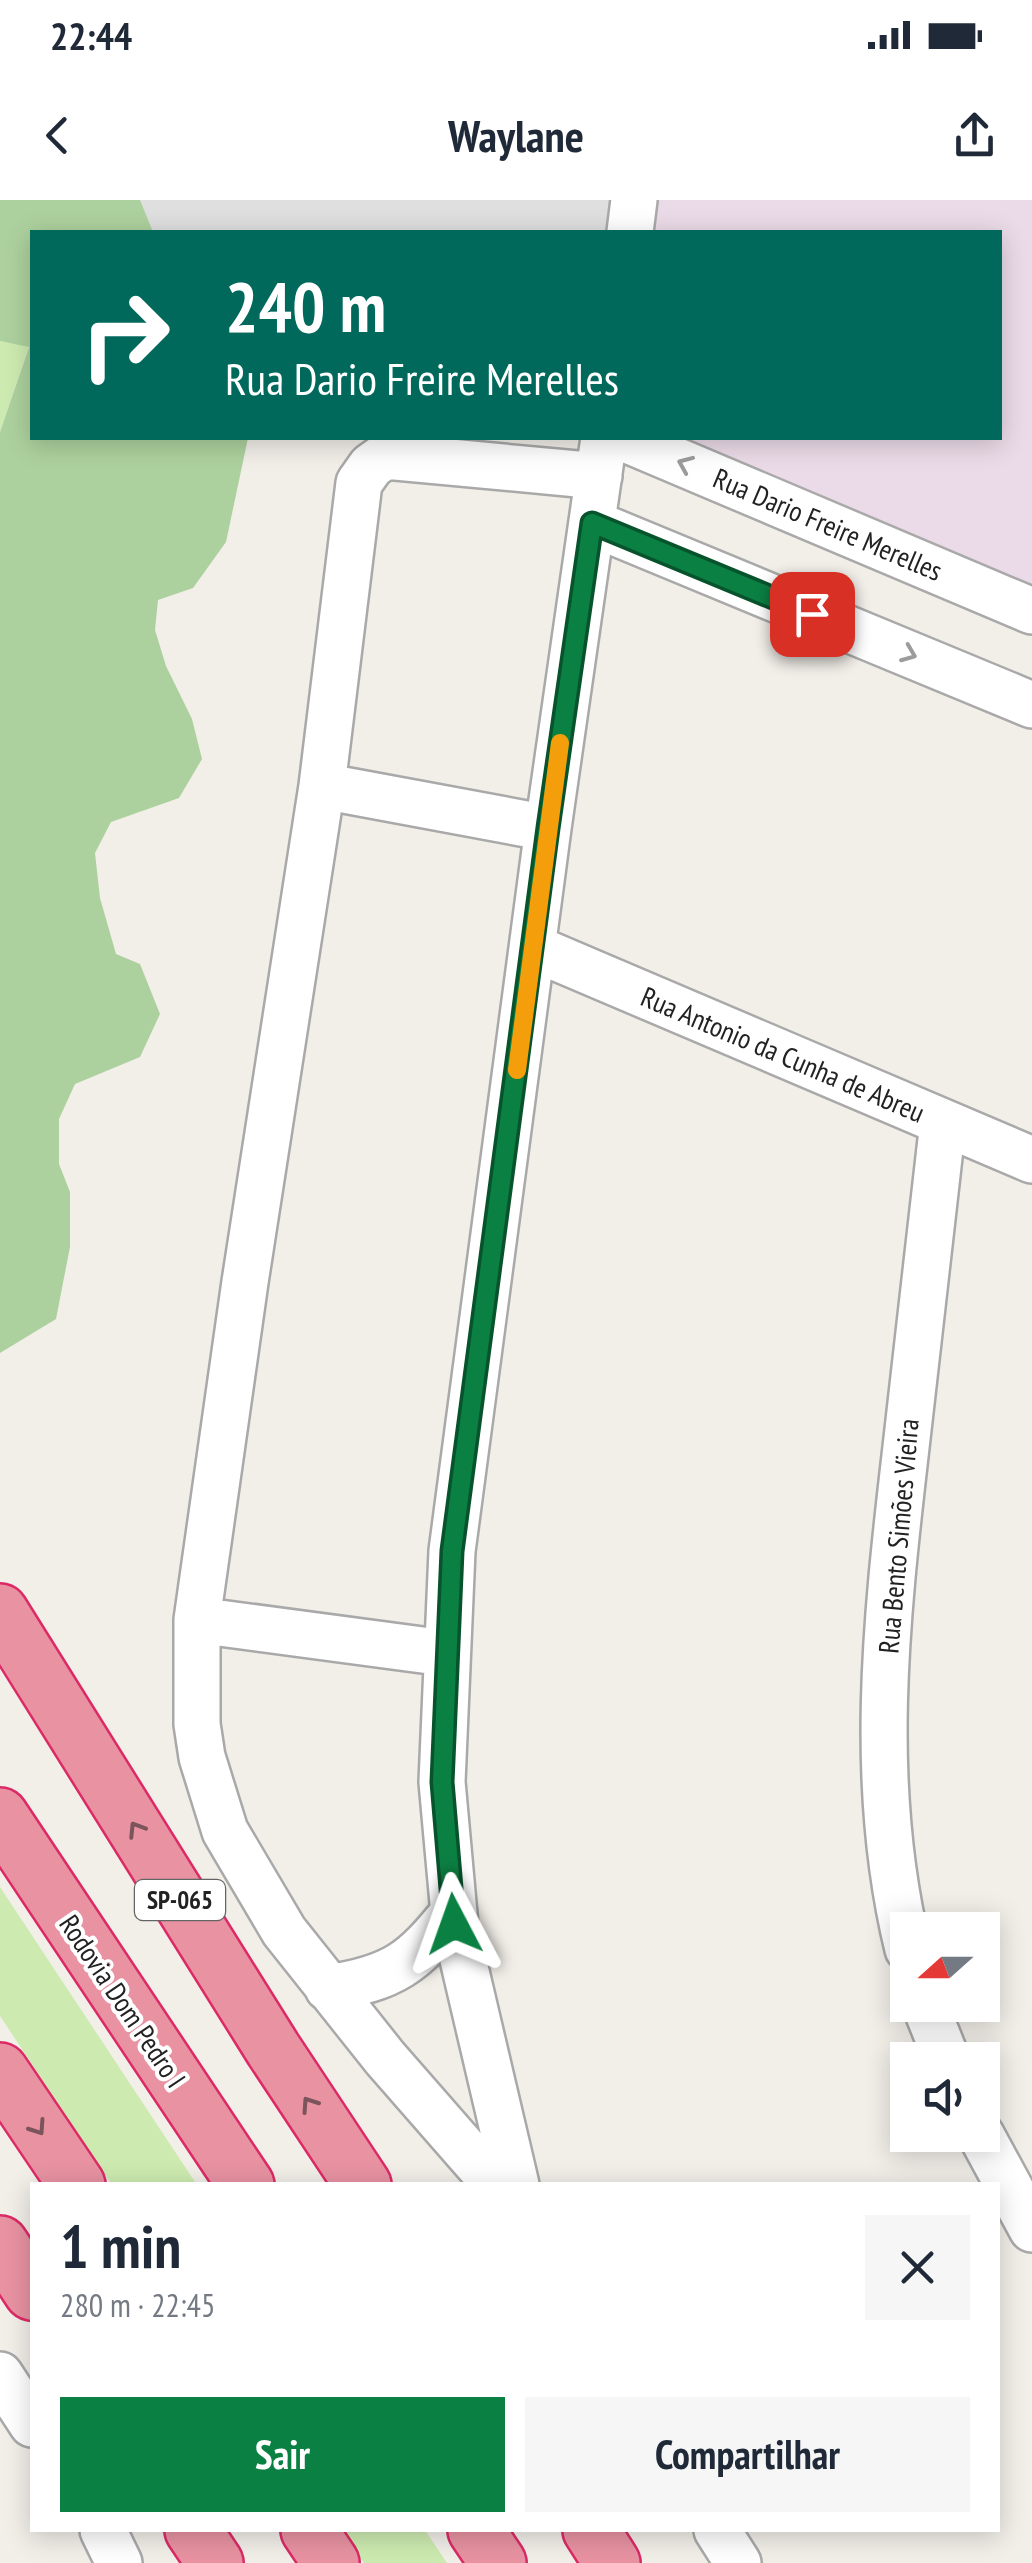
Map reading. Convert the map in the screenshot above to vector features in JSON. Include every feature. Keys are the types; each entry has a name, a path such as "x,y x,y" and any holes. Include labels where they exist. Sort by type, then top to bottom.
{"highway":[{"name":"SP-065","path":"0,1612 273,2050 361,2182"},
{"name":"Rodovia Dom Pedro I","path":"0,1816 244,2182"},
{"path":"0,2071 75,2182"},
{"path":"0,2244 30,2289"},
{"path":"193,2532 215,2563"},
{"path":"309,2532 331,2563"},
{"path":"477,2532 498,2563"},
{"path":"592,2532 612,2563"}],"street":[{"path":"630,230 634,200"},
{"name":"Rua Dario Freire Merelles","path":"628,440 1032,612"},
{"path":"493,2182 385,2058 284,1931 225,1831 202,1756 197,1724 197,1620 322,786 358,483 385,456 602,457 548,828 452,1551 445,1653 442,1782 454,1912 515,2182"},
{"path":"592,523 1032,705"},
{"path":"322,786 548,828"},
{"name":"Rua Antonio da Cunha de Abreu","path":"534,948 1032,1160"},
{"name":"Rua Bento Simões Vieira","path":"899,1912 888,1841 883,1725 890,1588 943,1122"},
{"path":"197,1620 445,1653"},
{"path":"328,1988 368,1982 406,1964 454,1912"},
{"path":"990,2152 1032,2229"},
{"path":"0,2375 30,2421"},
{"path":"103,2532 120,2563"},
{"path":"719,2532 738,2563"}],"shaded area":[{"path":"87,200 628,200 625,230 85,230"},
{"path":"634,200 1032,200 1032,608 633,440 1002,440 1002,230 630,230"}],"green space":[{"path":"0,200 140,200 152,230 30,230 30,440 248,440 226,542 193,588 158,600 155,630 166,666 192,719 202,759 179,798 111,822 95,853 100,898 116,954 140,964 160,1014 140,1057 75,1084 59,1119 59,1164 70,1192 70,1247 56,1319 0,1353 0,432 29,347 0,341"},
{"path":"0,341 29,346 0,432"},
{"path":"0,1887 195,2182 110,2182 0,2016"},
{"path":"343,2532 426,2532 447,2563 364,2563"}],"slow traffic":[{"path":"517,1070 560,743"}],"route":[{"path":"454,1924 442,1782 452,1551 592,523 812,614"}]}
